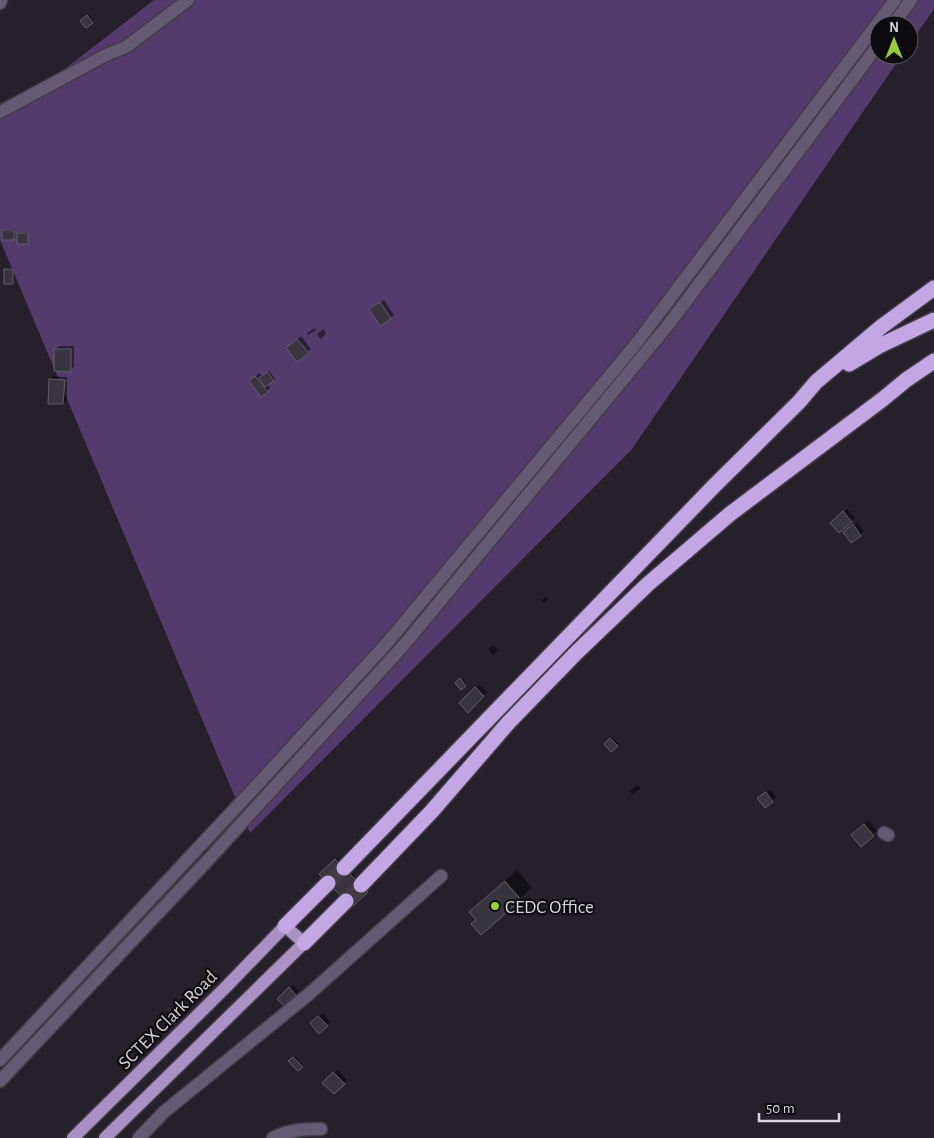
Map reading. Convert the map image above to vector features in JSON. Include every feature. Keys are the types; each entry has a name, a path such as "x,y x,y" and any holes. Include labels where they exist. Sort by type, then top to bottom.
{"highway":[{"path":"344,868 799,402 816,382 844,356 934,288"},
{"path":"799,402 864,354 907,331 934,320"},
{"path":"361,885 432,812 509,722 576,653 648,584 724,519 883,400 906,380 934,361"},
{"path":"883,400 934,373"},
{"path":"285,926 328,883"},
{"path":"304,943 346,901"}],"main road":[{"path":"105,1138 304,943 285,926"},
{"name":"SCTEX Clark Road","path":"73,1138 285,926"}],"street":[{"path":"0,112 126,47 188,0"},
{"path":"0,1060 387,642 635,345 895,0"},
{"path":"900,15 911,0"},
{"path":"0,1081 215,852 404,645 669,324 869,57"},
{"path":"139,1138 164,1112 309,994 440,876"},
{"path":"273,1138 299,1129 321,1129"}],"shaded area":[{"path":"154,0 934,0 934,9 919,31 919,15 869,15 869,65 895,65 632,449 250,833 0,240 0,119"}],"building":[{"path":"87,15 93,23 86,28 80,21"},
{"path":"2,230 14,230 14,240 2,240"},
{"path":"17,233 28,233 28,244 17,244"},
{"path":"4,269 13,269 13,284 4,284"},
{"path":"380,302 391,319 380,326 369,309"},
{"path":"297,339 309,353 297,362 286,348"},
{"path":"54,349 71,349 71,372 54,371"},
{"path":"267,372 274,381 265,387 259,378"},
{"path":"255,376 268,392 261,397 249,381"},
{"path":"49,379 65,380 63,404 48,404"},
{"path":"843,511 852,522 839,533 830,523"},
{"path":"853,524 861,536 851,543 843,532"},
{"path":"460,678 466,686 461,690 455,683"},
{"path":"475,687 484,696 468,713 459,703"},
{"path":"610,738 618,746 611,752 604,744"},
{"path":"766,792 773,802 765,808 757,798"},
{"path":"864,824 874,836 861,847 851,835"},
{"path":"335,859 368,892 352,907 319,874"},
{"name":"CEDC Office","path":"505,881 521,900 481,935 471,924 476,920 469,912"},
{"path":"289,987 296,995 284,1006 277,999"},
{"path":"318,1016 328,1026 319,1034 310,1023"},
{"path":"293,1057 303,1067 298,1071 288,1061"},
{"path":"333,1072 345,1084 334,1094 322,1083"}],"tunnel":[{"path":"328,883 344,868"},
{"path":"346,901 361,885"}],"place":[{"name":"CEDC Office","path":"495,906"}]}
